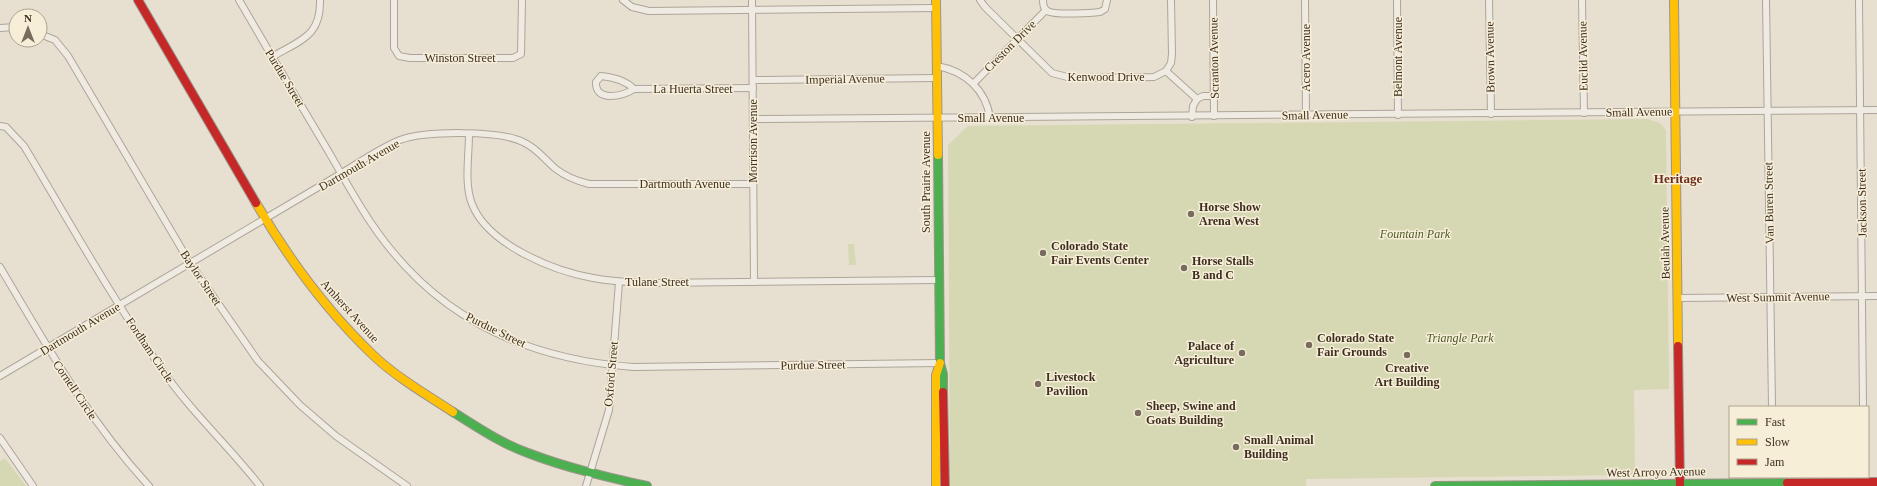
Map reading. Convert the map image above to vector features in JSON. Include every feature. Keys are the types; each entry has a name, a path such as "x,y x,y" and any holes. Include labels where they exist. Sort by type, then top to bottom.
{"street":[{"name":"Amherst Avenue","path":"138,0 266,220 320,299 374,356 425,394 475,426 527,452 589,473 647,486"},
{"name":"Purdue Street","path":"239,0 366,213 392,251 431,290 458,311 502,336 556,356 633,367 940,363"},
{"path":"272,57 307,36 314,30 319,16 320,0"},
{"name":"Winston Street","path":"394,0 394,48 398,56 513,58 521,54 522,0"},
{"path":"623,0 632,7 649,11 752,10 936,4"},
{"name":"Morrison Avenue","path":"752,0 754,282"},
{"name":"Kenwood Drive","path":"980,0 985,7 1052,73 1060,76 1154,77 1166,71"},
{"name":"Creston Drive","path":"1043,0 1046,10 1055,13 1095,13 1104,8 1107,0"},
{"path":"1171,0 1172,54 1171,63 1166,71 1197,99"},
{"name":"Scranton Avenue","path":"1213,0 1214,116"},
{"name":"Acero Avenue","path":"1305,0 1306,116"},
{"name":"Belmont Avenue","path":"1397,0 1398,115"},
{"name":"Brown Avenue","path":"1489,0 1491,114"},
{"name":"Euclid Avenue","path":"1582,0 1584,113"},
{"name":"Beulah Avenue","path":"1674,0 1680,485"},
{"name":"Van Buren Street","path":"1766,0 1772,406"},
{"name":"Jackson Street","path":"1859,0 1863,406"},
{"name":"South Prairie Avenue","path":"936,4 938,280 940,363 943,374 945,486"},
{"name":"Creston Drive","path":"974,83 1046,10"},
{"name":"Baylor Street","path":"48,37 55,40 68,56 190,263 258,361 300,405 336,436 405,486"},
{"path":"937,66 954,71 974,83 985,98 990,118"},
{"name":"La Huerta Street","path":"634,89 629,84 606,76 601,76 596,82 598,90 608,96 619,96 634,89 753,88"},
{"name":"Imperial Avenue","path":"753,80 937,78"},
{"path":"1192,117 1193,106 1197,99 1203,96 1214,96"},
{"name":"Small Avenue","path":"752,120 1877,110"},
{"name":"Fordham Circle","path":"0,126 6,127 24,146 120,305 177,390 260,486"},
{"name":"Dartmouth Avenue","path":"0,376 400,140 429,135 469,134 505,136 524,142 534,148 566,176 589,184 753,184"},
{"name":"Tulane Street","path":"469,134 468,190 477,215 488,228 505,242 546,264 571,273 619,282 938,280"},
{"name":"Cornell Circle","path":"0,267 47,348 78,396 104,433 149,486"},
{"name":"Oxford Street","path":"586,486 609,410 619,282"},
{"name":"West Summit Avenue","path":"1678,298 1877,296"},
{"name":"South Prairie Avenue","path":"936,486 936,375 940,363"},
{"path":"0,438 34,486"},
{"name":"West Arroyo Avenue","path":"1435,486 1680,485 1773,482 1877,482"}],"green space":[{"name":"Colorado State Fair Grounds","path":"1648,119 1660,123 1666,130 1669,389 1634,390 1635,475 1306,479 1306,486 950,486 948,145 968,126"},
{"path":"848,244 854,244 856,265 849,265"},
{"path":"5,458 26,486 0,486 0,461"}],"traffic: fast":[{"path":"938,155 940,363 943,374 943,392"},
{"path":"453,412 499,440 528,453 572,468 647,486"},
{"path":"1435,486 1787,483"}],"traffic: slow":[{"path":"936,0 938,155"},
{"path":"1674,0 1678,346"},
{"path":"256,203 281,244 309,283 356,338 392,371 453,412"},
{"path":"936,486 936,375 940,363"}],"traffic: jam":[{"path":"138,0 256,203"},
{"path":"1678,346 1680,486"},
{"path":"943,392 945,486"},
{"path":"1787,483 1877,482"}],"place":[{"name":"Horse Show Arena West","path":"1191,214"},
{"name":"Colorado State Fair Events Center","path":"1043,253"},
{"name":"Horse Stalls B and C","path":"1184,268"},
{"name":"Colorado State Fair Grounds","path":"1309,345"},
{"name":"Palace of Agriculture","path":"1242,353"},
{"name":"Creative Art Building","path":"1407,355"},
{"name":"Livestock Pavilion","path":"1038,384"},
{"name":"Sheep, Swine and Goats Building","path":"1138,413"},
{"name":"Small Animal Building","path":"1236,447"}],"district":[{"name":"Heritage","path":"1678,178"}],"park label":[{"name":"Fountain Park","path":"1415,234"},
{"name":"Triangle Park","path":"1460,338"}]}
